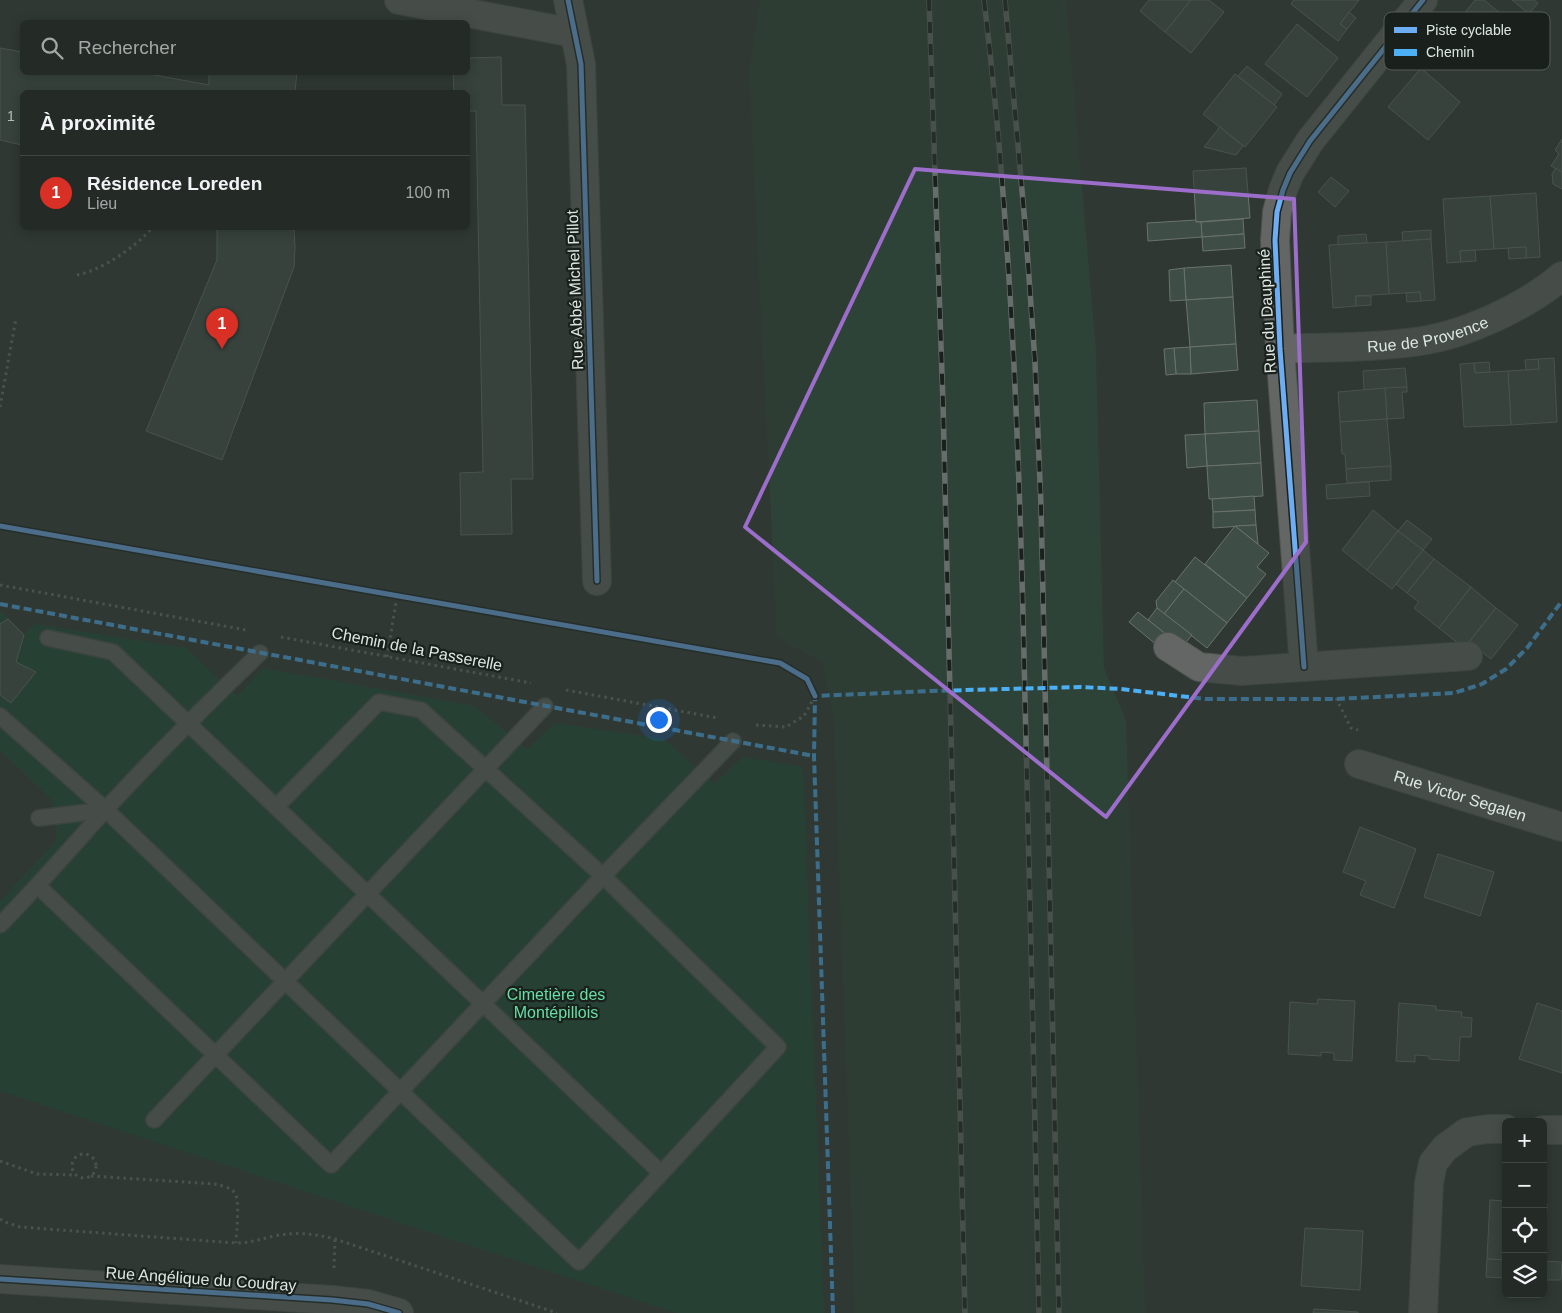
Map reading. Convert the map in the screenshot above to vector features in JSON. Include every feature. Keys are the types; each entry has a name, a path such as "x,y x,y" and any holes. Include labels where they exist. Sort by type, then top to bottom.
{"street":[{"path":"398,0 574,33"},
{"name":"Rue Abbé Michel Pillot","path":"568,0 581,64 597,581"},
{"name":"Rue du Dauphiné","path":"1413,12 1423,0"},
{"name":"Rue du Dauphiné","path":"1317,666 1280,349 1276,240 1277,212 1290,172 1310,141 1384,49"},
{"name":"Rue de Provence","path":"1280,349 1395,344 1423,341 1453,334 1480,324 1522,304 1562,276"},
{"path":"1168,648 1199,667 1242,671 1468,656"},
{"name":"Rue Victor Segalen","path":"1359,764 1562,827"},
{"path":"1423,1313 1429,1183 1433,1163 1445,1148 1467,1132 1488,1128 1502,1129"},
{"path":"1547,1130 1562,1130"},
{"name":"Rue Angélique du Coudray","path":"0,1279 300,1305 368,1304 399,1313"}],"lane":[{"path":"48,638 113,652 661,1173"},
{"path":"0,925 188,724 260,653"},
{"path":"0,716 106,810 579,1262 778,1047 603,876 422,710 379,702 276,807"},
{"path":"154,1120 545,706"},
{"path":"38,886 331,1165 733,741"},
{"path":"39,818 106,810"}],"path":[{"path":"77,275 88,273 125,252 150,230"},
{"path":"0,407 16,318"},
{"path":"0,585 252,632"},
{"path":"387,594 407,598"},
{"path":"387,657 397,596"},
{"path":"1317,666 1351,728 1360,731"},
{"path":"748,723 786,727 804,716 815,696 811,687"},
{"path":"562,689 718,718"},
{"path":"75,1175 71,1169 72,1162 77,1156 85,1154 92,1157 96,1165 96,1169 91,1176"},
{"path":"0,1161 37,1174 215,1184 226,1187 234,1192 238,1201 236,1243"},
{"path":"0,1219 20,1227 236,1243 248,1243 290,1234 316,1234 557,1313"}],"highlighted area":[{"path":"915,169 1294,199 1306,542 1106,817 745,527"}],"shaded area":[{"path":"760,0 1066,0 1096,351 1104,668 1126,720 1145,1313 855,1313 834,721 822,662 777,637 749,69"}],"green space":[{"name":"Cimetière des Montépillois","path":"0,612 24,634 35,624 186,648 237,696 263,668 475,706 527,749 555,723 664,739 714,784 743,757 803,767 824,1313 676,1313 0,1091 0,901 57,840 52,800 0,750"}],"building":[{"path":"1149,0 1191,0 1165,32 1140,11"},
{"path":"1191,0 1209,0 1224,12 1191,53 1165,32"},
{"path":"1294,0 1359,0 1340,24 1347,29 1338,41 1291,4"},
{"path":"1475,0 1484,0 1498,12 1465,12"},
{"path":"1512,0 1534,0 1538,3 1531,12 1527,12"},
{"path":"1349,12 1356,18 1347,29 1340,24"},
{"path":"1297,24 1338,58 1307,97 1265,64"},
{"path":"0,48 20,52 20,75 154,75 209,85 209,75 297,75 295,90 20,90 20,145 0,140"},
{"path":"501,57 502,105 525,105 533,479 511,479 512,534 461,535 460,473 483,472 476,111 470,111 470,90 454,90 453,75 470,75 470,58"},
{"path":"1247,66 1282,94 1274,105 1238,76"},
{"path":"1419,70 1423,70 1460,102 1428,140 1388,107"},
{"path":"1235,74 1277,107 1245,147 1203,114"},
{"path":"1220,127 1243,146 1236,155 1204,147"},
{"path":"1562,139 1562,172 1551,166 1559,154 1555,150"},
{"path":"1246,168 1250,218 1196,222 1193,171"},
{"path":"1556,168 1562,172 1562,189 1553,184 1552,174"},
{"path":"1331,177 1349,191 1335,207 1318,192"},
{"path":"1536,193 1540,257 1526,258 1526,247 1494,249 1490,196"},
{"path":"1490,196 1494,249 1460,251 1461,262 1447,263 1443,199"},
{"path":"1243,219 1244,234 1202,237 1201,222"},
{"path":"1196,220 1196,222 1201,222 1202,237 1148,241 1147,223"},
{"path":"217,230 294,230 294,267 222,460 146,431 217,260"},
{"path":"1431,230 1431,239 1403,241 1402,232"},
{"path":"1244,234 1245,248 1203,251 1202,237"},
{"path":"1366,234 1367,243 1338,245 1338,236"},
{"path":"1431,239 1435,300 1421,301 1420,292 1389,294 1386,242"},
{"path":"1386,242 1389,294 1356,296 1356,306 1333,308 1329,245"},
{"path":"1526,247 1526,258 1509,259 1508,248"},
{"path":"1475,250 1476,261 1461,262 1460,251"},
{"path":"1231,265 1233,297 1186,300 1184,268"},
{"path":"1184,268 1186,300 1170,301 1169,270"},
{"path":"1420,292 1421,301 1407,302 1406,293"},
{"path":"1356,296 1371,296 1371,305 1356,306"},
{"path":"1233,297 1236,344 1190,347 1186,300"},
{"path":"1236,344 1238,370 1191,374 1190,347"},
{"path":"1190,347 1191,374 1176,374 1174,348"},
{"path":"1174,348 1176,374 1166,375 1164,349"},
{"path":"1554,358 1557,422 1511,425 1508,371 1539,369 1538,359"},
{"path":"1538,359 1539,369 1526,370 1525,360"},
{"path":"1489,362 1490,372 1475,373 1474,363"},
{"path":"1474,363 1475,373 1508,371 1511,425 1464,427 1460,364"},
{"path":"1405,368 1407,387 1364,390 1363,371"},
{"path":"1407,387 1407,392 1402,392 1404,418 1387,419 1385,388"},
{"path":"1385,388 1387,419 1340,422 1338,392"},
{"path":"1257,400 1259,431 1205,434 1204,403"},
{"path":"1387,419 1391,466 1346,469 1345,454 1342,454 1340,422"},
{"path":"1259,431 1261,463 1207,466 1205,434"},
{"path":"1205,434 1207,466 1187,468 1185,435"},
{"path":"1261,463 1263,496 1209,499 1207,466"},
{"path":"1391,466 1391,480 1347,483 1346,469"},
{"path":"1369,482 1370,496 1327,499 1326,485"},
{"path":"1254,496 1255,510 1213,512 1212,499"},
{"path":"1255,510 1256,525 1213,528 1213,512"},
{"path":"1373,510 1398,531 1367,570 1342,550"},
{"path":"1407,520 1432,539 1423,550 1398,531"},
{"path":"1256,525 1258,544 1235,526"},
{"path":"1235,526 1269,553 1257,567 1266,574 1247,598 1205,564"},
{"path":"1398,531 1423,550 1392,589 1367,570"},
{"path":"1423,550 1434,559 1407,593 1396,584"},
{"path":"1195,557 1247,598 1227,623 1175,582"},
{"path":"1434,559 1471,587 1439,628 1414,608 1419,602 1407,593"},
{"path":"1173,580 1184,589 1164,614 1157,608 1156,601"},
{"path":"1471,587 1496,608 1464,648 1439,628"},
{"path":"1184,589 1227,623 1207,648 1164,614"},
{"path":"1157,608 1192,635 1182,647 1148,620"},
{"path":"1496,608 1518,625 1491,659 1469,642"},
{"path":"1138,612 1167,635 1158,646 1129,622"},
{"path":"8,619 24,635 16,662 36,672 11,703 0,695 0,624"},
{"path":"1360,827 1416,849 1394,908 1360,895 1366,881 1343,872"},
{"path":"1438,854 1494,872 1480,916 1424,897"},
{"path":"1318,999 1355,1001 1352,1061 1334,1060 1334,1053 1321,1052 1321,1056 1288,1054 1290,1002 1317,1004"},
{"path":"1399,1003 1436,1006 1436,1010 1462,1012 1461,1017 1472,1018 1471,1037 1460,1037 1459,1061 1429,1059 1429,1056 1415,1055 1415,1062 1396,1061"},
{"path":"1537,1003 1562,1011 1562,1073 1519,1059"},
{"path":"1490,1200 1502,1201 1502,1260 1487,1259"},
{"path":"1305,1228 1363,1231 1360,1290 1301,1286"},
{"path":"1487,1259 1502,1260 1502,1278 1486,1277"},
{"path":"1547,1261 1562,1262 1561,1280 1547,1280"},
{"path":"1314,1309 1358,1312 1358,1313 1313,1313"}],"railway":[{"path":"929,0 943,403 965,1313"},
{"path":"984,0 1002,174 1017,437 1023,612 1039,1313"},
{"path":"1005,0 1026,235 1035,362 1041,506 1059,1313"}],"marked path":[{"path":"833,1313 814,756 815,696 1081,687 1121,689 1205,699 1336,699 1454,693 1482,684 1506,669 1527,648 1562,601"},
{"path":"0,604 814,756"}],"cycle path":[{"path":"568,0 581,64 597,581"},
{"path":"1413,12 1423,0"},
{"path":"1304,667 1280,349 1275,240 1277,212 1290,173 1310,141 1384,49"},
{"path":"0,526 780,663 807,679 815,696"},
{"path":"0,1279 332,1300 368,1304 399,1313"}],"place":[{"name":"Résidence Loreden","path":"222,349"}]}
